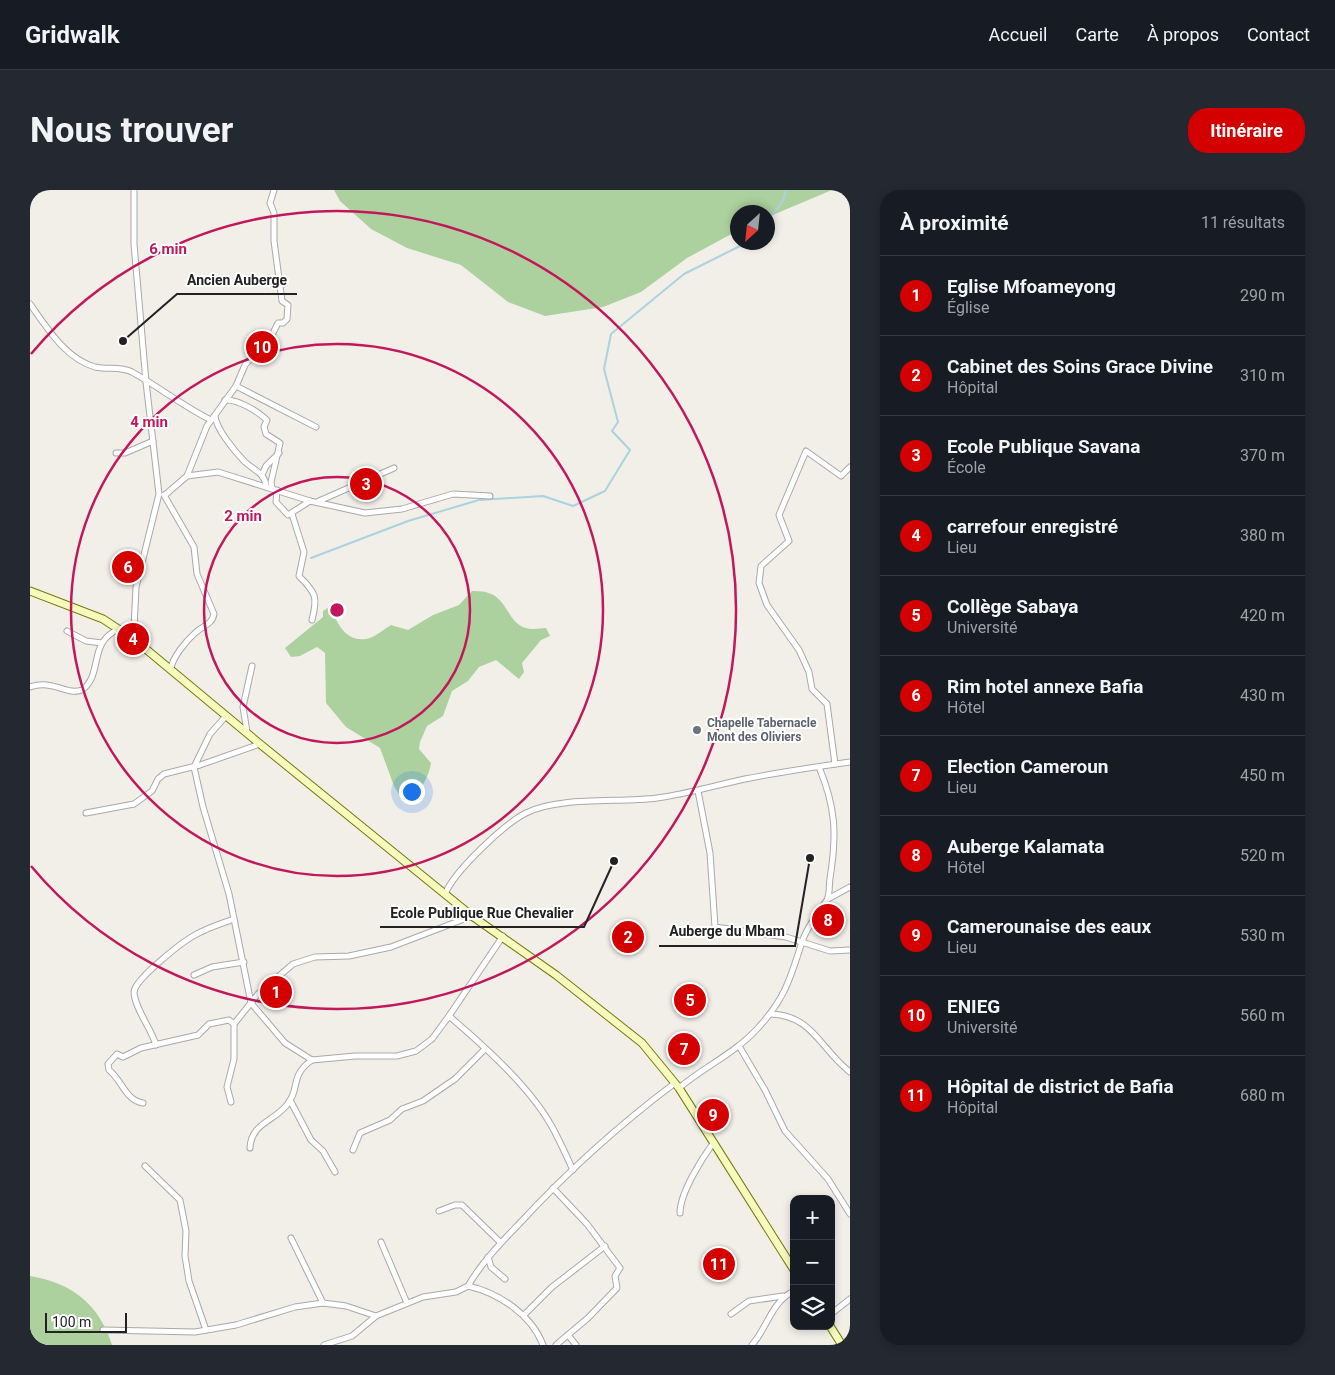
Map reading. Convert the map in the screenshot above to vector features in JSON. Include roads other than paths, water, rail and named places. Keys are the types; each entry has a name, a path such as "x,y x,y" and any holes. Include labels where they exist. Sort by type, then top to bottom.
{"main road":[{"path":"30,591 95,615 120,629 260,744 446,892 472,916 504,936 625,1027 654,1056 677,1086 790,1264"},
{"path":"833,1330 842,1345"}],"street":[{"path":"134,190 134,244 146,382 162,495 194,547 197,574 214,614 210,623 193,634 179,653 171,669"},
{"path":"187,476 202,435 224,400 236,386 245,365 257,349 273,333 278,322 283,323 287,319 288,305 282,301 279,286 280,274 274,240 274,213 270,203 274,190"},
{"path":"30,304 67,351 82,362 101,368 122,368 213,418 238,455 262,475 266,485"},
{"path":"236,386 316,426"},
{"path":"224,400 232,399 267,420 264,427 266,434 280,443 272,482 275,489 276,502 278,507 288,515 292,514"},
{"path":"116,453 125,453 153,441"},
{"path":"835,764 827,704 812,689 809,672 799,650 767,605 759,583 759,573 762,566 789,541 779,515 806,451 840,476 850,468"},
{"path":"262,475 266,466 279,453"},
{"path":"319,501 394,468"},
{"path":"135,640 136,587 162,495 187,476 218,472 353,512 375,513 402,509 453,494 490,496"},
{"path":"292,514 296,508 310,500"},
{"path":"292,514 304,552 299,576 312,590 316,602 312,620"},
{"path":"30,687 44,683 69,690 82,690 91,680 102,643 109,634 120,629"},
{"path":"67,631 86,641 102,643"},
{"path":"248,734 243,707 252,666"},
{"path":"226,716 207,740 194,767 234,919 251,1003 285,1043 312,1060 355,1056 397,1056 416,1051 432,1040 504,936"},
{"path":"86,813 134,804 152,791 160,777 260,744"},
{"path":"446,892 456,877 490,840 509,823 527,812 561,805 653,799 746,779 850,762"},
{"path":"819,767 829,794 835,822 834,852 828,899"},
{"path":"698,790 710,853 714,927 765,933 830,951 850,950"},
{"path":"324,1345 352,1336 376,1316 406,1303 434,1294 456,1292 468,1286 500,1242 553,1188 618,1128 677,1086 739,1046 770,1014 789,982 802,942 814,915 828,899 850,887"},
{"path":"231,1102 227,1087 234,1059 234,1024 251,1003 282,973 304,959 370,953 413,940 472,916"},
{"path":"156,1045 153,1033 135,999 135,989 160,962 187,940 208,928 234,919"},
{"path":"194,975 212,967 244,962"},
{"path":"770,1014 791,1016 809,1027 824,1048 850,1072"},
{"path":"449,1016 509,1073 545,1116 573,1170"},
{"path":"143,1102 134,1100 128,1094 108,1066 117,1054 123,1057 136,1050 198,1035 209,1024 229,1020 234,1024"},
{"path":"739,1046 765,1090 784,1131 828,1179 850,1214"},
{"path":"353,1150 360,1133 390,1120 402,1109 423,1101 455,1079 485,1049"},
{"path":"250,1148 254,1132 281,1111 290,1100 296,1076 312,1060"},
{"path":"290,1100 311,1140 323,1151 335,1172"},
{"path":"680,1213 683,1197 714,1142"},
{"path":"145,1166 180,1200 186,1231 185,1256 190,1281 206,1330"},
{"path":"553,1188 573,1207 605,1246 620,1268 615,1276 617,1288 556,1345"},
{"path":"439,1211 455,1205 462,1205 500,1242"},
{"path":"291,1238 323,1303"},
{"path":"381,1242 406,1303"},
{"path":"524,1315 552,1287 605,1246"},
{"path":"488,1257 491,1267 505,1279"},
{"path":"468,1286 484,1291 524,1315 536,1330 543,1345"},
{"path":"731,1314 749,1301 784,1296 790,1293"},
{"path":"752,1345 764,1329 773,1308 784,1296"},
{"path":"835,1311 850,1299"},
{"path":"103,1330 180,1332 206,1330 243,1323 295,1307 323,1303 346,1306 376,1316"},
{"path":"568,1335 576,1345"}],"waterway":[{"path":"775,211 783,201 786,190"},
{"path":"311,558 408,521 479,500 543,496 573,506 605,491 630,450 612,431 618,422 604,369 611,334 684,274 732,250"}],"place":[{"name":"Ancien Auberge","path":"123,341"},
{"name":"ENIEG","path":"262,347"},
{"name":"Ecole Publique Savana","path":"366,484"},
{"name":"Rim hotel annexe Bafia","path":"128,567"},
{"name":"carrefour enregistré","path":"133,639"},
{"name":"Chapelle Tabernacle Mont des Oliviers","path":"697,730"},
{"name":"Auberge du Mbam","path":"810,858"},
{"name":"Ecole Publique Rue Chevalier","path":"614,861"},
{"name":"Auberge Kalamata","path":"828,920"},
{"name":"Cabinet des Soins Grace Divine","path":"628,937"},
{"name":"Eglise Mfoameyong","path":"276,992"},
{"name":"Collège Sabaya","path":"690,1000"},
{"name":"Election Cameroun","path":"684,1049"},
{"name":"Camerounaise des eaux","path":"713,1115"},
{"name":"Hôpital de district de Bafia","path":"719,1264"}]}
